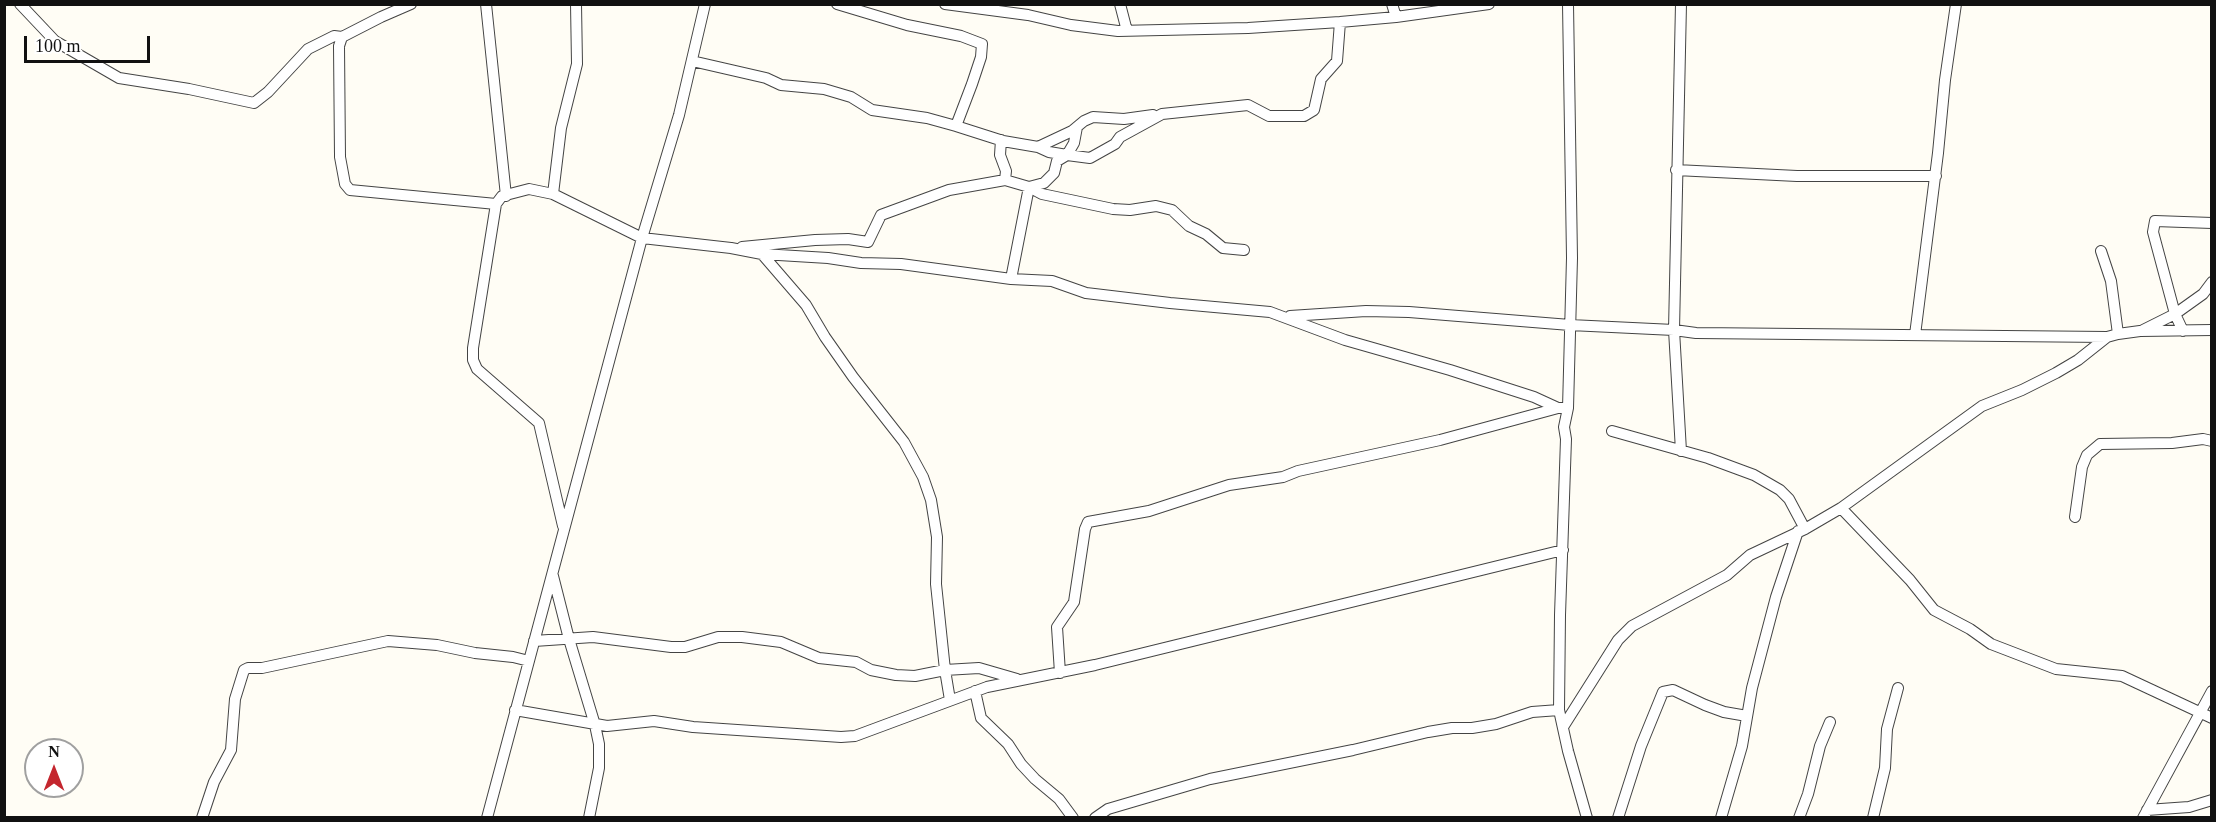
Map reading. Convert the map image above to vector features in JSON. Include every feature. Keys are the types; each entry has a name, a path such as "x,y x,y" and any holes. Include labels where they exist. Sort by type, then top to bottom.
{"street":[{"path":"23,6 55,41 118,78 189,89 254,103 268,92 308,49 334,36 342,37 411,4"},
{"path":"486,4 506,196"},
{"path":"553,194 561,128 577,64 576,4"},
{"path":"487,818 642,238 680,115 705,4"},
{"path":"837,4 907,24 961,36 982,44 981,57 956,126"},
{"path":"945,4 1127,31 1248,28 1340,22 1489,4"},
{"path":"1120,4 1127,31"},
{"path":"1392,4 1396,17"},
{"path":"1568,4 1572,185 1570,325 1563,408 1566,439 1559,710 1587,818"},
{"path":"1680,4 1674,330 1681,451"},
{"path":"1915,335 1956,4"},
{"path":"1038,147 1093,117 1124,119 1248,105 1269,117 1304,116 1316,106 1321,79 1337,61 1340,22"},
{"path":"342,37 339,59 340,157 345,184 350,190 496,204"},
{"path":"692,61 766,78 781,85 833,92 851,97 872,110 927,118 1001,140 1038,147 1049,152 1090,158 1114,144 1120,137 1162,114"},
{"path":"1029,187 1044,183 1054,173 1057,161 1068,155 1074,143 1077,127"},
{"path":"1001,140 1000,155 1006,171 1005,180"},
{"path":"1676,170 1807,176 1936,176"},
{"path":"731,248 815,240 848,239 868,242 881,215 949,190 1005,180 1029,187 1042,194 1113,209 1130,210 1156,206 1172,210 1189,226 1206,234 1223,248 1244,250"},
{"path":"1011,279 1029,187"},
{"path":"564,529 539,423 477,369 473,360 496,204 502,196 529,189 553,194 642,238 731,248 762,254 901,264 1011,279 1052,280 1086,293 1270,312 1286,316 1345,340 1470,376 1563,408"},
{"path":"2183,331 2175,314 2153,232 2155,221 2211,223"},
{"path":"2101,251 2111,281 2113,336"},
{"path":"762,254 806,305 825,337 904,442 923,477 931,500 937,537 936,584 950,700"},
{"path":"2140,331 2175,314 2203,294 2211,282"},
{"path":"1286,316 1409,312 1696,333 2113,336 2140,331 2211,330"},
{"path":"1563,727 1624,632 1664,607 1727,575 1750,555 1841,508 1982,406 2056,373 2113,336"},
{"path":"1060,673 1057,627 1074,602 1088,522 1149,511 1229,485 1283,477 1299,471 1348,462 1563,408"},
{"path":"1612,431 1708,458 1754,475 1769,483 1789,499 1802,530 1776,597 1752,688 1743,746 1722,818"},
{"path":"2075,517 2082,467 2087,454 2100,444 2172,443 2203,439 2211,441"},
{"path":"1841,508 1910,580 1934,610 1970,629 1992,644 2056,669 2122,676 2211,718"},
{"path":"515,710 595,725 619,726 654,721 693,727 855,736 975,691 1020,679 1060,673 1563,550"},
{"path":"552,573 599,744 599,768 593,817"},
{"path":"534,641 593,637 686,647 718,637 742,637 781,642 819,658 856,662 871,670 896,675 915,676 945,670 979,668 1020,679"},
{"path":"202,818 214,782 231,750 235,699 244,670 248,668 261,668 388,641 437,645 529,661"},
{"path":"1873,818 1885,768 1887,729 1898,688"},
{"path":"1618,818 1641,746 1663,692 1673,690 1724,712 1747,716"},
{"path":"975,691 981,718 1008,744 1021,764 1035,779 1059,799 1073,818"},
{"path":"2145,814 2211,691"},
{"path":"1095,818 1108,809 1210,779 1428,732 1496,724 1533,712 1559,710"},
{"path":"1799,818 1820,746 1830,722"},
{"path":"2145,814 2189,807 2211,800"}]}
